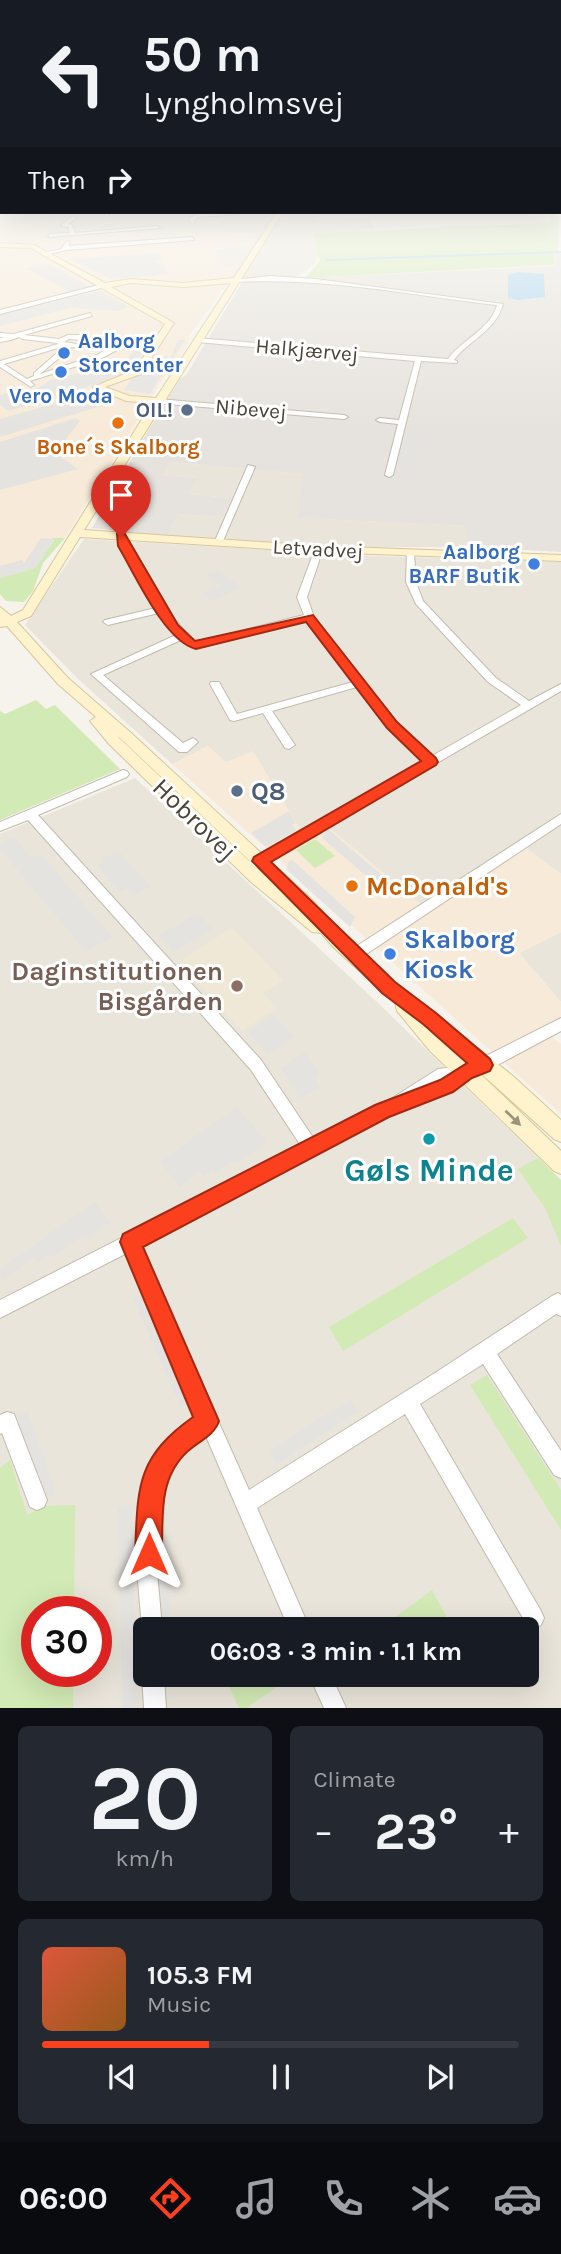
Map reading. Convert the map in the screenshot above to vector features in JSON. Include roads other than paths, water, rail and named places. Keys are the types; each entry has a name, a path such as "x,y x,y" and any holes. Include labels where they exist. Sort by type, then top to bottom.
{"street":[{"path":"78,271 168,321 170,326 138,372 97,387 129,399 158,401"},
{"path":"3,621 27,612 32,605 242,271"},
{"name":"Halkjærvej","path":"197,340 453,362 464,342 492,322 500,310 500,304 337,282 286,278 236,280"},
{"path":"0,312 107,287 149,282 183,285 236,280"},
{"path":"14,336 91,313 76,336 65,344 30,382"},
{"path":"90,342 98,334"},
{"path":"0,336 65,344"},
{"path":"76,336 90,342"},
{"path":"30,382 69,365 83,364 114,349 118,343"},
{"path":"0,363 65,344 139,344"},
{"path":"389,475 418,359"},
{"path":"0,363 30,382"},
{"name":"Nibevej","path":"158,401 344,416"},
{"path":"380,420 402,422"},
{"path":"218,543 251,467"},
{"name":"Letvadvej","path":"76,533 319,549 561,558"},
{"path":"121,537 173,628 196,645 309,617"},
{"path":"319,549 302,597 309,617 398,732 431,762"},
{"path":"410,553 411,582 419,602 492,680 528,706"},
{"path":"108,622 163,609"},
{"name":"Hobrovej","path":"3,621 63,681 114,741 253,864 305,903 340,943 388,988 430,1018 561,1164"},
{"path":"182,636 96,674 183,748 193,742"},
{"path":"215,684 234,718 360,683"},
{"path":"253,864 561,687"},
{"path":"266,709 289,745"},
{"path":"0,827 123,774"},
{"path":"30,814 256,1065 311,1148"},
{"path":"354,955 561,818"},
{"path":"0,1309 391,1107 447,1086 474,1068 561,1024"},
{"name":"Hobrovej","path":"474,1068 561,1133"},
{"path":"130,1242 295,1617"},
{"path":"245,1504 407,1400 486,1353 558,1303 561,1307"},
{"path":"486,1353 561,1468"},
{"path":"407,1400 533,1617"},
{"path":"0,1425 6,1421 37,1500"},
{"path":"152,1617 148,1529 151,1490 165,1456 207,1421"},
{"path":"154,1687 155,1708"},
{"path":"325,1687 335,1708"}],"water":[{"path":"518,272 544,274 545,297 518,300 508,298 508,275"}],"place":[{"name":"Aalborg Storcenter","path":"64,353"},
{"name":"Vero Moda","path":"61,372"},
{"name":"OIL!","path":"187,410"},
{"name":"Bone´s Skalborg","path":"118,423"},
{"name":"Aalborg BARF Butik","path":"534,564"},
{"name":"Q8","path":"237,791"},
{"name":"McDonald's","path":"352,886"},
{"name":"Skalborg Kiosk","path":"390,954"},
{"name":"Daginstitutionen Bisgården","path":"237,986"},
{"name":"Gøls Minde","path":"429,1139"}]}
